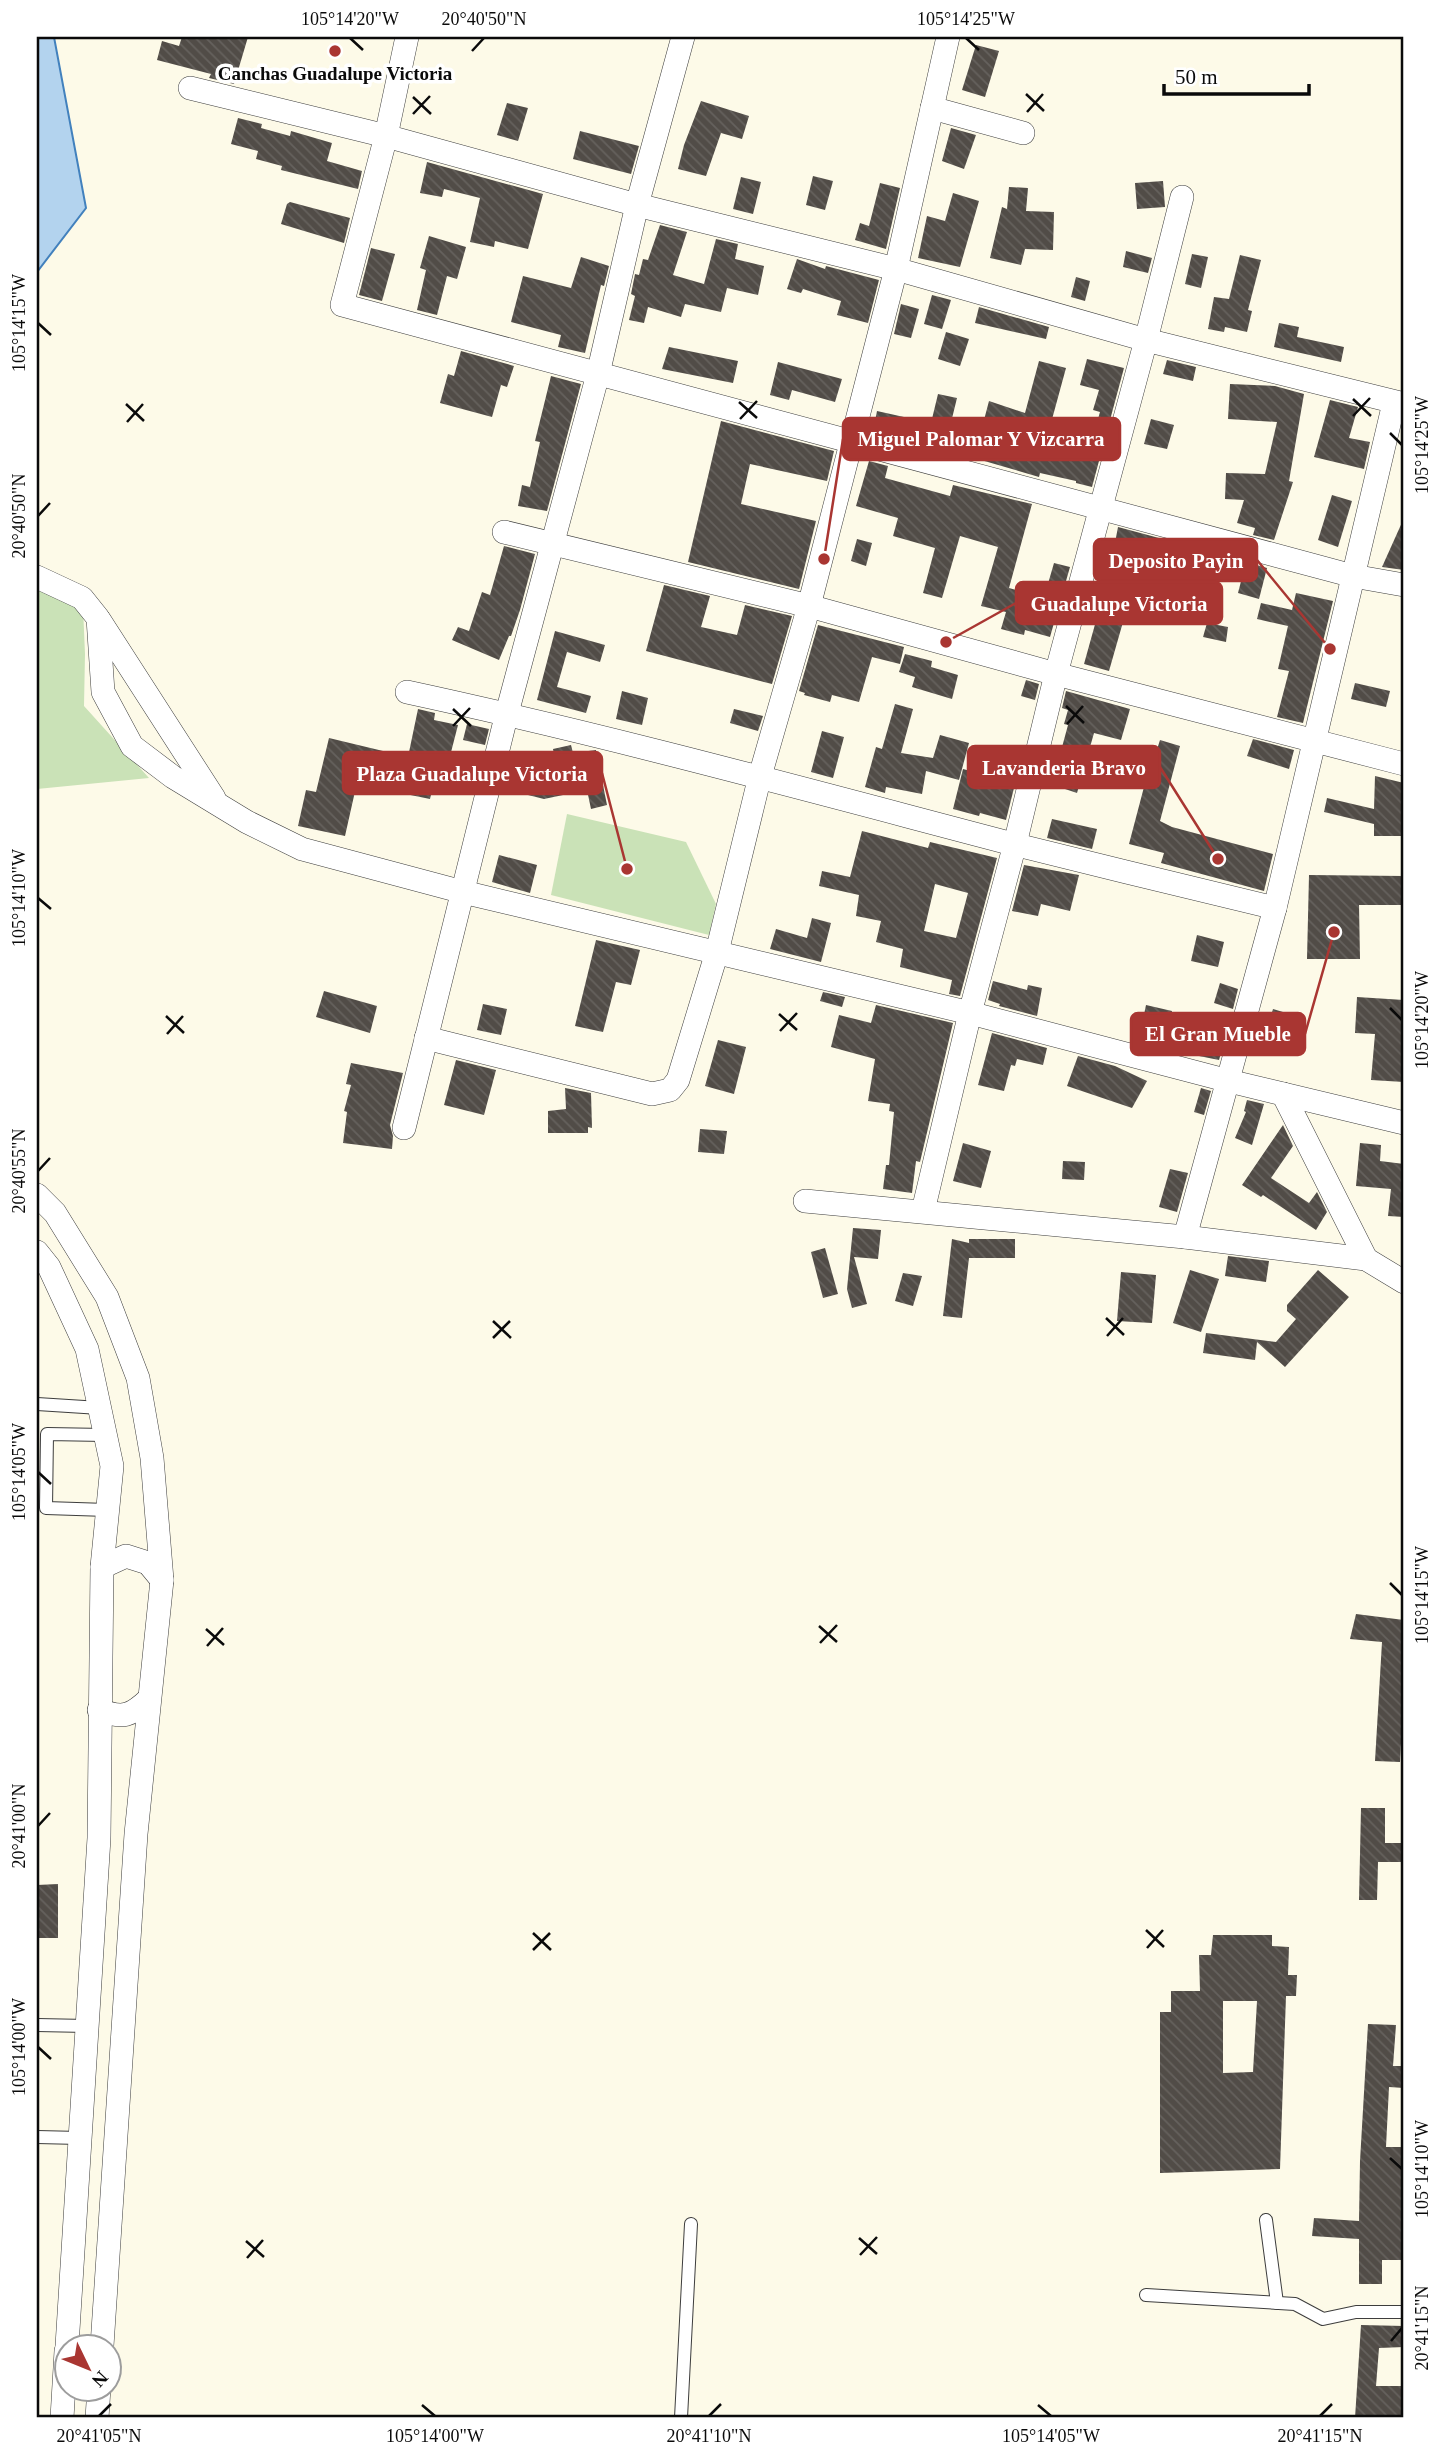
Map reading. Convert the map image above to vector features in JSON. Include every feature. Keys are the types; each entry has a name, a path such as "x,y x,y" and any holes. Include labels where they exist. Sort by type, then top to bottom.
{"street":[{"path":"407,37 386,136 342,306 1353,576 1404,585"},
{"path":"426,1038 652,1094 670,1090 678,1080 718,952 760,776 809,606 896,269 948,37"},
{"path":"404,1128 507,713 598,374 677,38"},
{"path":"190,88 386,136 637,205 896,269 1146,340 1399,404 1353,576 1275,908 1185,1237"},
{"path":"932,108 1023,133"},
{"path":"923,1211 1056,674 1182,197"},
{"path":"504,531 809,606 1056,674 1404,764"},
{"path":"37,577 82,598 98,618 218,805"},
{"path":"98,618 103,692 132,746 173,777 218,805 302,849 463,892 970,1013 1229,1082 1404,1123"},
{"path":"407,692 507,713 1275,908"},
{"path":"1283,1094 1366,1259"},
{"path":"37,1195 55,1213 107,1297 138,1378 152,1458 162,1580 136,1835 103,2332"},
{"path":"805,1201 1185,1237 1366,1259 1404,1282"},
{"path":"37,1252 49,1267 87,1349 112,1466 102,1567 99,1838 68,2332"},
{"path":"102,1567 126,1556 148,1563 162,1580"},
{"path":"99,1710 123,1716 137,1710 149,1699"}],"lane":[{"path":"37,1404 100,1408"},
{"path":"105,1435 47,1434 46,1508 107,1510"},
{"path":"37,2025 87,2026"},
{"path":"37,2137 80,2137"},
{"path":"1266,2220 1277,2303"},
{"path":"681,2418 691,2224"},
{"path":"1146,2295 1296,2304 1323,2319 1356,2312 1404,2312"}],"green space":[{"path":"37,588 83,607 84,706 149,778 37,789"},
{"path":"567,814 686,842 716,904 709,935 551,895"}],"water":[{"path":"37,37 54,37 86,208 37,272"}],"building":[{"path":"182,37 248,37 234,84 209,78 211,74 157,60 162,41 179,46"},
{"path":"976,45 999,51 985,97 962,90"},
{"path":"701,101 749,116 742,139 721,133 706,176 678,169"},
{"path":"507,103 528,108 518,141 497,135"},
{"path":"238,118 262,124 261,128 290,136 291,131 332,143 327,161 362,171 358,189 281,170 282,166 256,159 258,151 231,144"},
{"path":"951,128 976,135 964,169 942,161"},
{"path":"580,131 639,146 631,174 573,159"},
{"path":"427,162 543,194 528,249 495,241 494,247 470,242 480,198 444,189 442,197 420,193"},
{"path":"813,176 833,181 825,210 806,205"},
{"path":"741,177 761,182 753,214 733,209"},
{"path":"1163,181 1165,207 1137,209 1135,183"},
{"path":"880,183 900,188 886,249 855,240 860,223 869,226"},
{"path":"1009,187 1028,188 1026,211 1054,212 1053,250 1025,249 1021,265 990,258 1002,207 1007,209"},
{"path":"953,193 979,201 960,267 918,258 927,216 945,221"},
{"path":"290,202 350,218 344,243 281,224"},
{"path":"660,225 687,232 673,275 704,284 716,239 738,244 735,259 764,266 758,295 727,288 721,312 685,304 681,317 648,307 644,323 629,320 635,296 631,294 635,274 639,275 643,259 648,260"},
{"path":"429,236 466,247 457,279 447,276 437,315 417,310 426,270 420,268"},
{"path":"371,248 395,254 382,301 359,295"},
{"path":"1126,251 1152,258 1148,273 1123,267"},
{"path":"1192,254 1208,257 1201,288 1185,284"},
{"path":"1240,255 1261,260 1248,310 1252,311 1247,332 1225,327 1224,332 1208,329 1214,297 1229,299"},
{"path":"581,257 609,266 604,286 601,285 585,353 558,347 561,335 511,322 523,276 571,288"},
{"path":"797,259 825,269 826,266 879,280 868,323 837,315 841,301 803,289 801,293 787,289"},
{"path":"1076,277 1090,281 1085,301 1071,297"},
{"path":"932,295 951,300 942,329 924,324"},
{"path":"901,304 919,309 911,338 894,334"},
{"path":"979,307 1049,327 1046,339 975,323"},
{"path":"1279,323 1299,327 1297,337 1344,347 1341,362 1274,347"},
{"path":"946,332 969,339 960,366 938,359"},
{"path":"669,347 738,361 733,383 662,369"},
{"path":"461,351 514,366 507,387 501,385 492,417 440,403 448,374 454,376"},
{"path":"1087,359 1124,368 1092,487 1040,473 1039,477 974,458 989,401 1025,413 1039,361 1066,368 1046,451 1086,460 1100,412 1093,410 1099,390 1080,385"},
{"path":"1167,360 1196,367 1193,381 1163,374"},
{"path":"778,362 842,379 835,402 792,390 789,400 770,395"},
{"path":"551,376 581,384 547,511 518,506 522,485 530,487 540,442 535,441"},
{"path":"1230,384 1275,386 1304,394 1289,481 1293,482 1274,540 1253,535 1255,528 1237,523 1244,500 1225,499 1226,473 1265,474 1277,422 1228,419"},
{"path":"938,394 957,398 945,447 926,443 927,437 898,431 895,439 876,434 878,427 874,426 877,411 931,423"},
{"path":"1330,400 1358,407 1349,438 1370,442 1364,469 1314,457"},
{"path":"1151,419 1174,425 1167,449 1144,444"},
{"path":"721,421 834,451 827,481 750,464 741,504 816,521 799,589 688,562"},
{"path":"869,461 888,466 885,478 950,496 953,485 1032,504 1009,588 1039,596 1039,593 1045,594 1054,563 1070,567 1050,637 1025,630 1024,635 1001,629 1006,612 981,606 998,547 960,536 942,598 923,593 935,548 893,536 898,518 856,506"},
{"path":"1332,495 1352,501 1338,547 1318,540"},
{"path":"1404,518 1404,570 1382,567"},
{"path":"1118,527 1200,549 1195,568 1142,552 1134,583 1188,597 1183,615 1129,601 1109,671 1084,664 1109,574"},
{"path":"857,539 872,543 866,566 851,561"},
{"path":"504,546 535,554 520,610 499,660 452,640 458,627 469,631 482,592 490,595"},
{"path":"1246,562 1267,568 1259,599 1238,593"},
{"path":"664,585 710,596 701,627 737,635 745,605 792,616 772,684 646,651"},
{"path":"1296,593 1333,601 1303,723 1277,717 1289,671 1278,669 1288,626 1257,619 1261,603 1292,610"},
{"path":"1207,623 1228,627 1226,642 1203,637"},
{"path":"818,625 904,647 900,664 872,657 859,702 832,695 830,702 804,695 805,693 799,691"},
{"path":"555,631 605,645 600,662 567,652 557,687 591,696 586,713 537,700"},
{"path":"905,654 932,661 931,667 958,675 952,699 912,687 915,677 899,672"},
{"path":"1026,680 1039,684 1035,700 1021,696"},
{"path":"1355,683 1390,691 1386,707 1351,699"},
{"path":"622,691 648,698 642,725 616,719"},
{"path":"1066,691 1130,709 1121,740 1094,733 1077,793 1044,782 1050,759 1058,762 1068,725 1064,724 1068,710 1062,708"},
{"path":"895,704 913,709 901,753 933,758 940,735 969,743 959,780 926,771 922,794 886,787 885,793 865,787 876,747 882,749"},
{"path":"418,709 435,713 434,720 458,725 449,760 440,757 430,799 386,790 385,794 356,787 345,836 298,826 306,790 316,792 329,738 408,757"},
{"path":"734,709 763,716 758,731 730,723"},
{"path":"467,724 489,729 485,745 463,740"},
{"path":"822,731 844,737 833,778 811,772"},
{"path":"1253,739 1294,750 1289,769 1247,756"},
{"path":"1160,740 1180,746 1160,821 1172,827 1273,854 1264,891 1161,863 1164,853 1129,844"},
{"path":"571,745 573,753 596,750 607,805 591,809 587,790 544,799 516,792 522,767 534,770 535,766 557,771 553,749"},
{"path":"1007,748 1023,752 1006,820 953,809 963,769 997,778"},
{"path":"1375,776 1404,783 1404,836 1374,836 1374,824 1324,812 1327,798 1374,809"},
{"path":"1052,819 1097,829 1092,849 1047,838"},
{"path":"862,831 928,848 930,842 997,858 960,996 949,994 952,980 900,967 903,949 876,942 881,921 856,916 859,895 819,886 822,871 850,877","holes":["935,884 968,893 956,938 924,931"]},
{"path":"499,855 537,865 530,893 492,882"},
{"path":"1024,865 1079,875 1070,911 1041,904 1038,916 1012,911"},
{"path":"1309,875 1404,876 1404,905 1359,905 1360,959 1307,959"},
{"path":"812,918 831,923 821,962 770,949 776,929 807,938"},
{"path":"1197,935 1224,942 1218,967 1191,961"},
{"path":"596,940 640,950 631,985 616,982 603,1032 575,1026"},
{"path":"993,981 1027,990 1028,985 1042,988 1037,1016 999,1006 1000,1004 988,1000"},
{"path":"1220,983 1238,989 1233,1009 1214,1003"},
{"path":"324,991 377,1006 370,1033 316,1017"},
{"path":"823,992 845,997 842,1007 820,1001"},
{"path":"1357,997 1404,1000 1404,1082 1371,1080 1375,1034 1355,1033"},
{"path":"483,1004 507,1009 501,1035 477,1030"},
{"path":"876,1005 953,1023 920,1162 916,1161 912,1193 883,1189 886,1165 889,1165 894,1112 889,1111 890,1104 868,1101 875,1059 831,1047 839,1015 871,1023"},
{"path":"1146,1005 1172,1011 1167,1034 1141,1029"},
{"path":"1273,1009 1293,1015 1284,1047 1263,1041"},
{"path":"992,1033 1047,1048 1043,1065 1017,1059 1015,1066 1011,1065 1004,1091 978,1085"},
{"path":"718,1040 746,1047 734,1094 705,1086"},
{"path":"1202,1042 1223,1046 1219,1060 1199,1056"},
{"path":"1078,1056 1115,1066 1147,1081 1132,1108 1067,1086"},
{"path":"456,1060 496,1070 484,1115 444,1105"},
{"path":"351,1063 403,1073 390,1125 392,1149 343,1143 347,1112 344,1111 351,1085 346,1084"},
{"path":"565,1088 591,1093 592,1128 588,1127 588,1133 548,1133 548,1111 566,1109"},
{"path":"1201,1088 1211,1091 1204,1115 1194,1112"},
{"path":"1247,1100 1264,1104 1252,1145 1235,1138 1246,1112"},
{"path":"1283,1125 1293,1146 1271,1178 1309,1203 1317,1192 1327,1212 1316,1230 1263,1195 1261,1197 1242,1185"},
{"path":"700,1129 727,1131 724,1154 698,1152"},
{"path":"963,1143 991,1151 981,1188 953,1181"},
{"path":"1360,1143 1381,1145 1380,1161 1404,1164 1404,1217 1388,1216 1391,1189 1356,1186"},
{"path":"1063,1161 1085,1162 1084,1180 1062,1179"},
{"path":"1170,1169 1188,1173 1177,1212 1159,1207"},
{"path":"853,1228 881,1230 878,1259 854,1257 867,1304 852,1308 847,1289"},
{"path":"952,1239 969,1243 969,1239 1015,1239 1015,1258 969,1258 962,1318 943,1316"},
{"path":"825,1248 838,1294 823,1298 811,1252"},
{"path":"1228,1256 1269,1261 1266,1282 1225,1276"},
{"path":"1190,1270 1219,1279 1201,1332 1173,1323"},
{"path":"1318,1270 1349,1297 1285,1367 1257,1342 1255,1360 1203,1353 1206,1333 1276,1342 1296,1319 1287,1311 1287,1305"},
{"path":"1121,1272 1156,1275 1152,1323 1117,1321"},
{"path":"903,1273 922,1276 913,1306 895,1301"},
{"path":"1356,1614 1404,1620 1400,1762 1375,1761 1382,1642 1350,1639"},
{"path":"1361,1808 1385,1808 1385,1843 1404,1843 1404,1862 1378,1862 1377,1900 1359,1900"},
{"path":"58,1884 58,1938 37,1938 37,1885"},
{"path":"1213,1935 1272,1935 1272,1946 1289,1947 1288,1975 1297,1975 1296,1996 1286,1996 1280,2169 1160,2173 1160,2012 1171,2012 1171,1991 1200,1991 1199,1955 1211,1955","holes":["1223,2001 1257,2001 1253,2072 1223,2073"]},
{"path":"1368,2024 1396,2025 1393,2066 1404,2066 1404,2088 1389,2087 1386,2147 1404,2147 1404,2260 1382,2260 1382,2284 1359,2284 1359,2239 1312,2236 1314,2218 1359,2221"},
{"path":"1361,2325 1404,2326 1404,2347 1379,2348 1376,2386 1404,2386 1404,2418 1355,2418"}],"place":[{"name":"Canchas Guadalupe Victoria","path":"335,51"},
{"name":"Miguel Palomar Y Vizcarra","path":"824,559"},
{"name":"Guadalupe Victoria","path":"946,642"},
{"name":"Deposito Payin","path":"1330,649"},
{"name":"Lavanderia Bravo","path":"1218,859"},
{"name":"Plaza Guadalupe Victoria","path":"627,869"},
{"name":"El Gran Mueble","path":"1334,932"}]}
